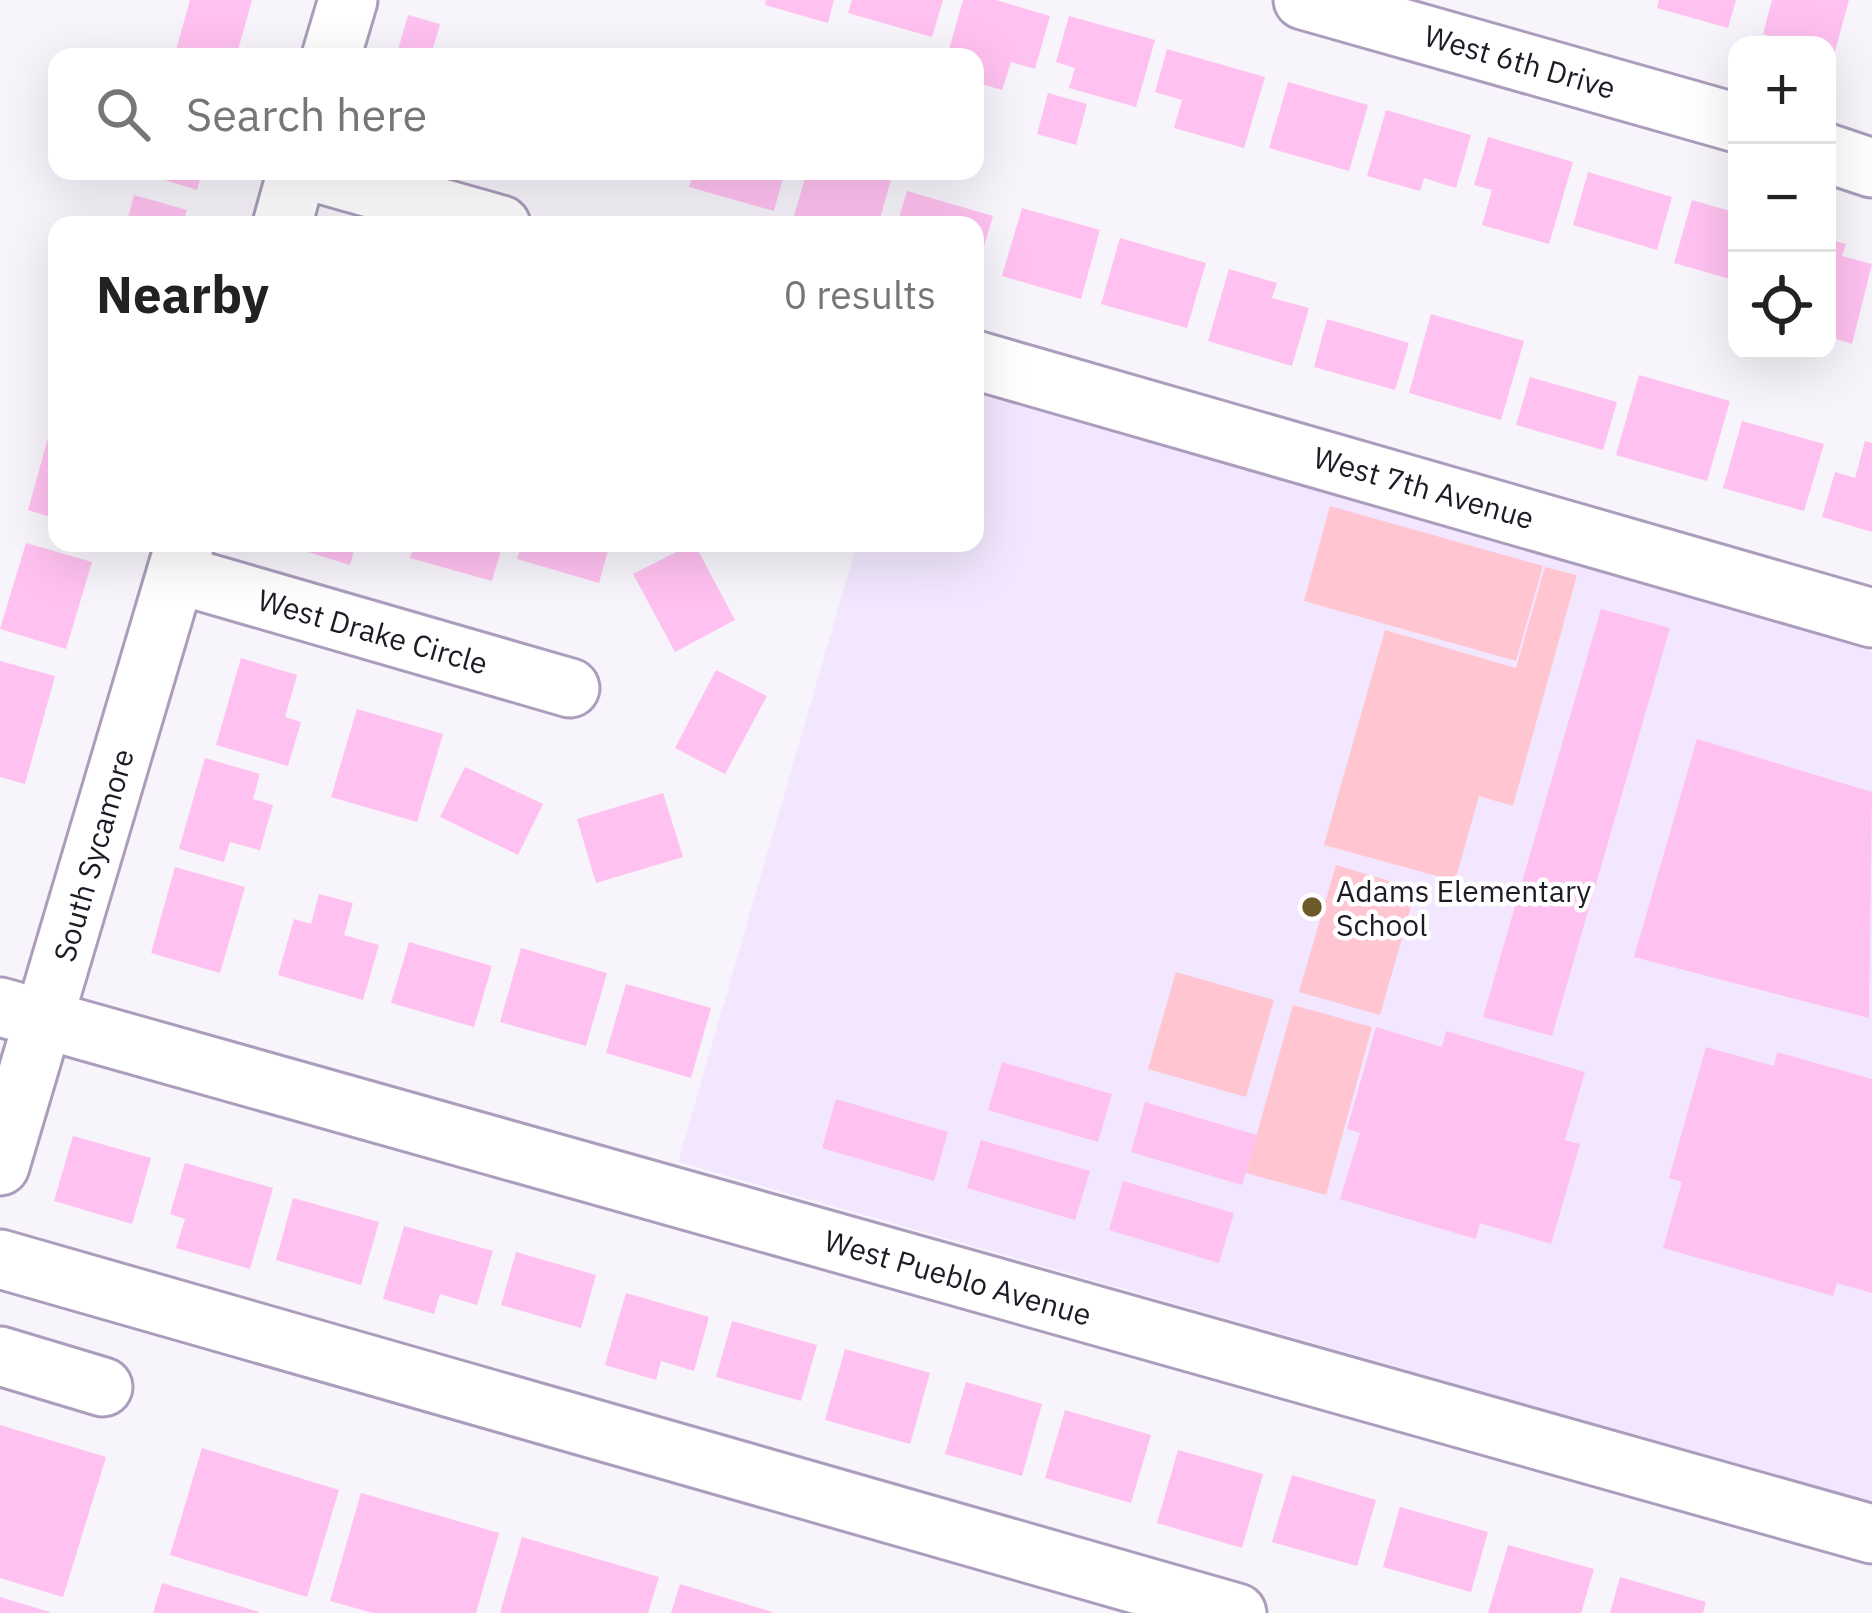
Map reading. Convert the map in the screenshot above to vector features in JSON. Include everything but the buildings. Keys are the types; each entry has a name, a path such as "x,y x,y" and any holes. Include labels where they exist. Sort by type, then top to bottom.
{"street":[{"path":"334,48 348,0"},
{"name":"West 6th Drive","path":"1303,0 1728,120"},
{"path":"1836,156 1872,168"},
{"path":"284,216 294,180"},
{"path":"342,180 469,216"},
{"name":"West 7th Avenue","path":"984,362 1872,618"},
{"name":"West Drake Circle","path":"181,559 570,688"},
{"name":"South Sycamore","path":"0,1166 22,1014 181,559"},
{"name":"West Pueblo Avenue","path":"22,1014 1872,1534"},
{"path":"0,1259 1237,1613"},
{"path":"0,1356 103,1387"}],"shaded area":[{"name":"Adams Elementary School","path":"984,387 1758,608 1872,652 1872,1502 678,1162 854,552 984,552"},
{"path":"1330,506 1543,566 1516,661 1304,601"},
{"path":"1545,567 1577,575 1513,806 1479,796 1455,881 1324,845 1385,630 1516,668"},
{"path":"1336,865 1416,889 1380,1015 1299,992"},
{"path":"1176,972 1274,1000 1246,1097 1148,1069"},
{"path":"1293,1005 1372,1027 1326,1195 1246,1173"}],"place":[{"name":"Adams Elementary School","path":"1312,907"}]}
